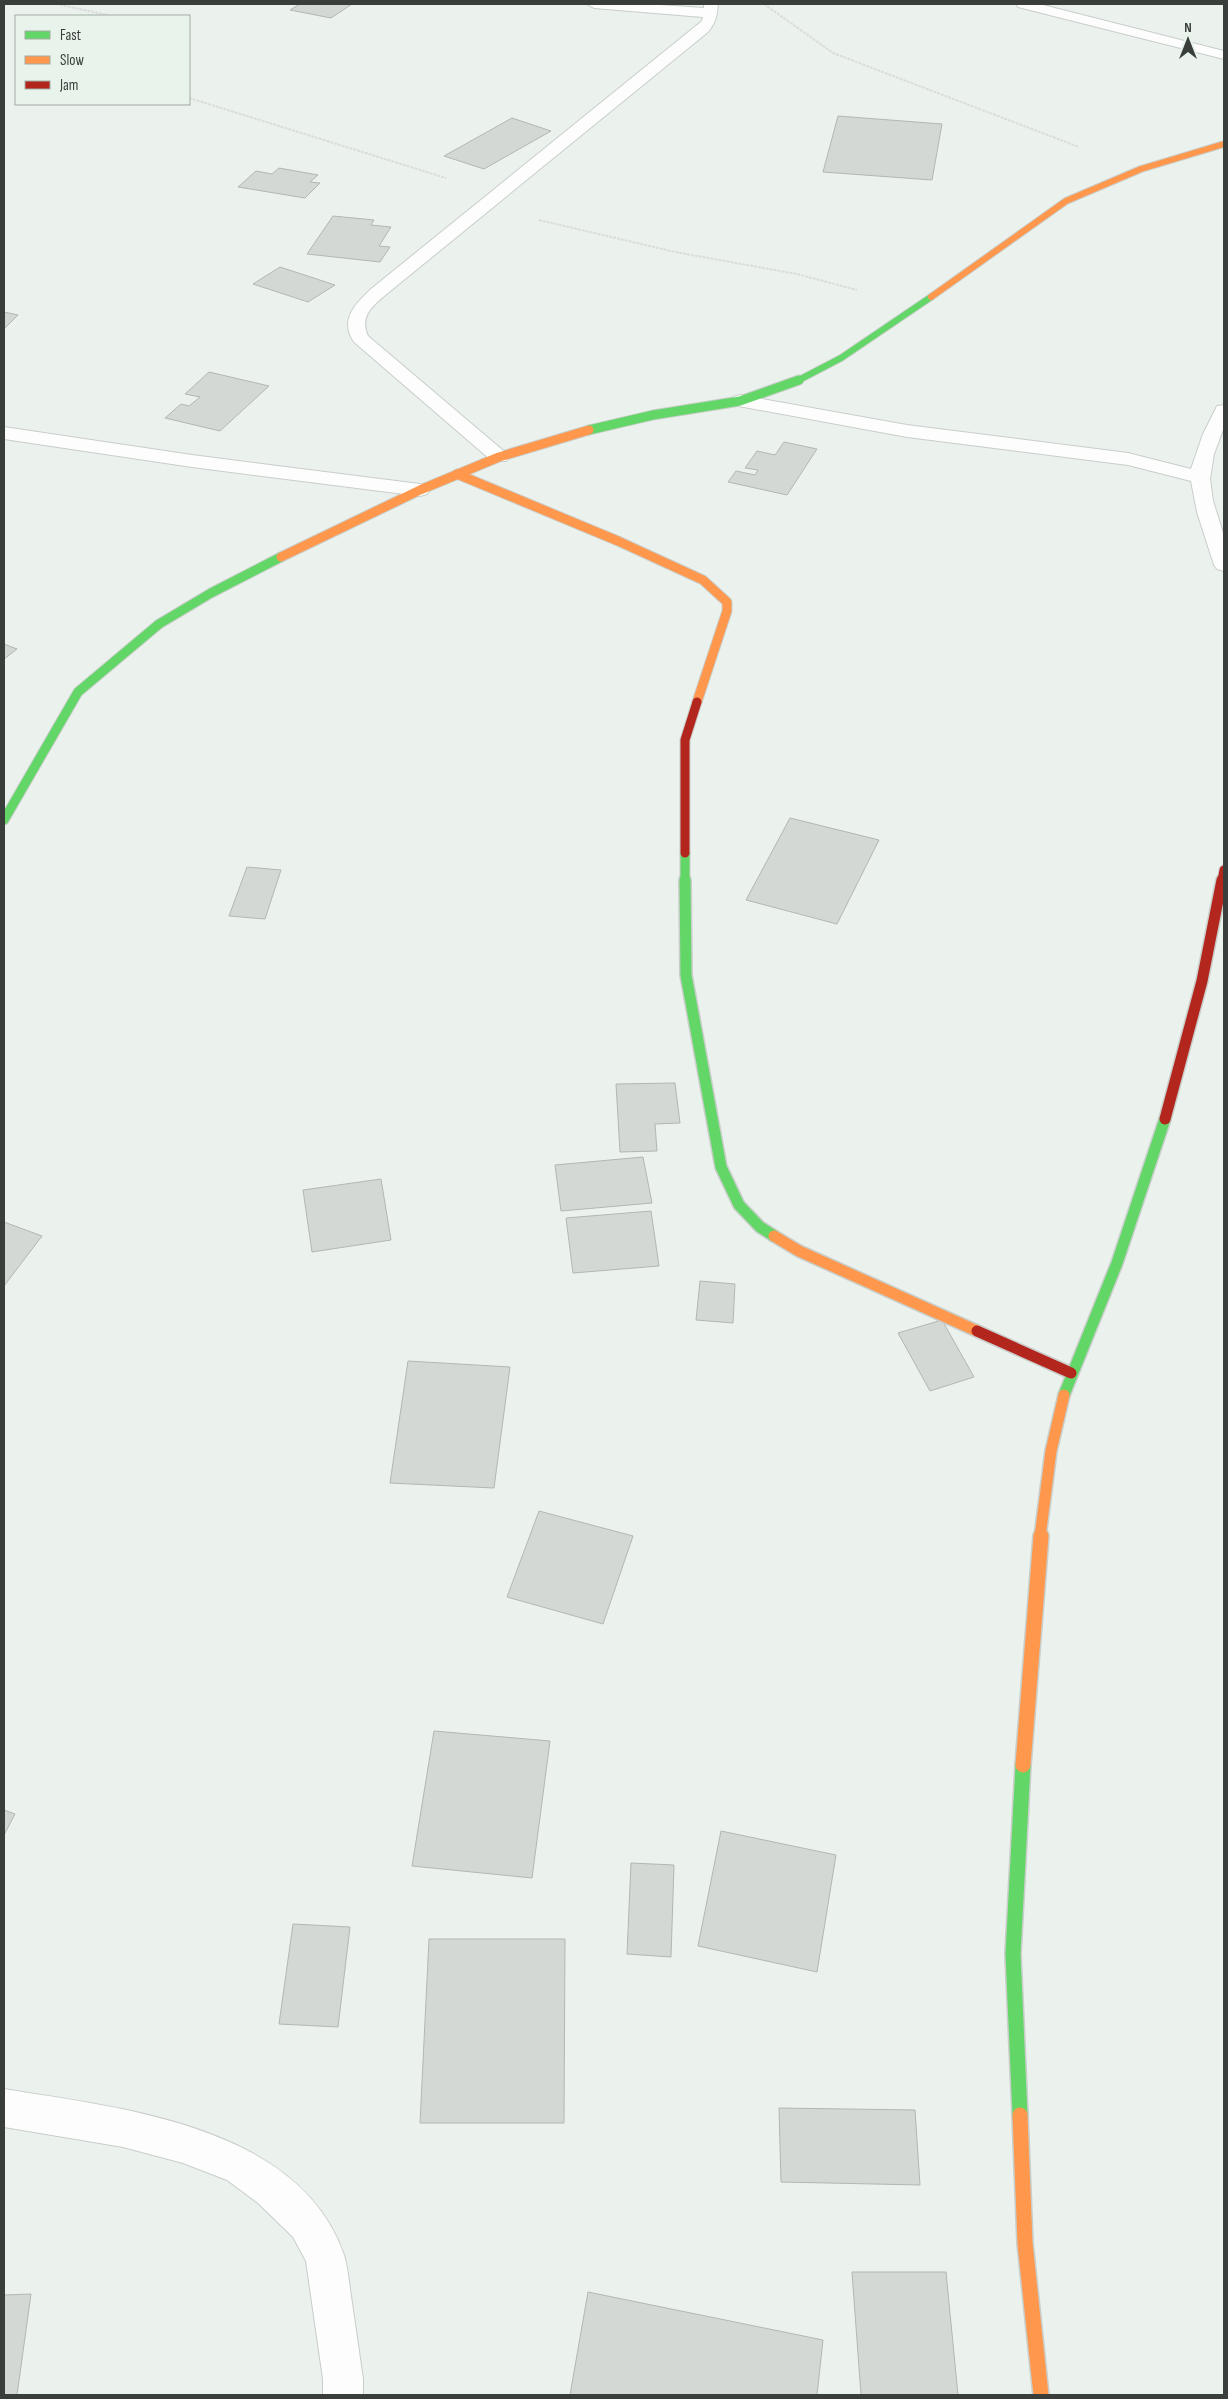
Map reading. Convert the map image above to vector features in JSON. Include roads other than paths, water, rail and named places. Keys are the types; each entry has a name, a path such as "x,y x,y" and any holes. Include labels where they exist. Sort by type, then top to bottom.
{"street":[{"path":"499,457 360,338 354,327 356,318 364,304 703,29 709,22 711,8 594,4"},
{"path":"1023,4 1054,10 1224,55"},
{"path":"4,820 78,692 159,624 211,593 303,545 420,490 499,457 603,426 653,415 740,401 797,381 820,370 911,311 1066,201 1141,169 1224,144"},
{"path":"740,401 907,431 1128,459 1199,477"},
{"path":"1224,410 1214,426 1199,477 1204,502 1224,565"},
{"path":"4,433 192,461 420,490"},
{"path":"457,474 618,541 703,580 727,602 728,611 685,740 686,975 721,1167 739,1204 760,1227 799,1251 1071,1373"},
{"path":"1041,2395 1024,2242 1013,1954 1028,1676 1040,1538 1055,1422 1071,1373 1117,1263 1160,1140 1202,981 1224,870"},
{"path":"4,2108 123,2128 183,2144 240,2166 272,2189 307,2223 325,2257 343,2379 343,2395"}]}
